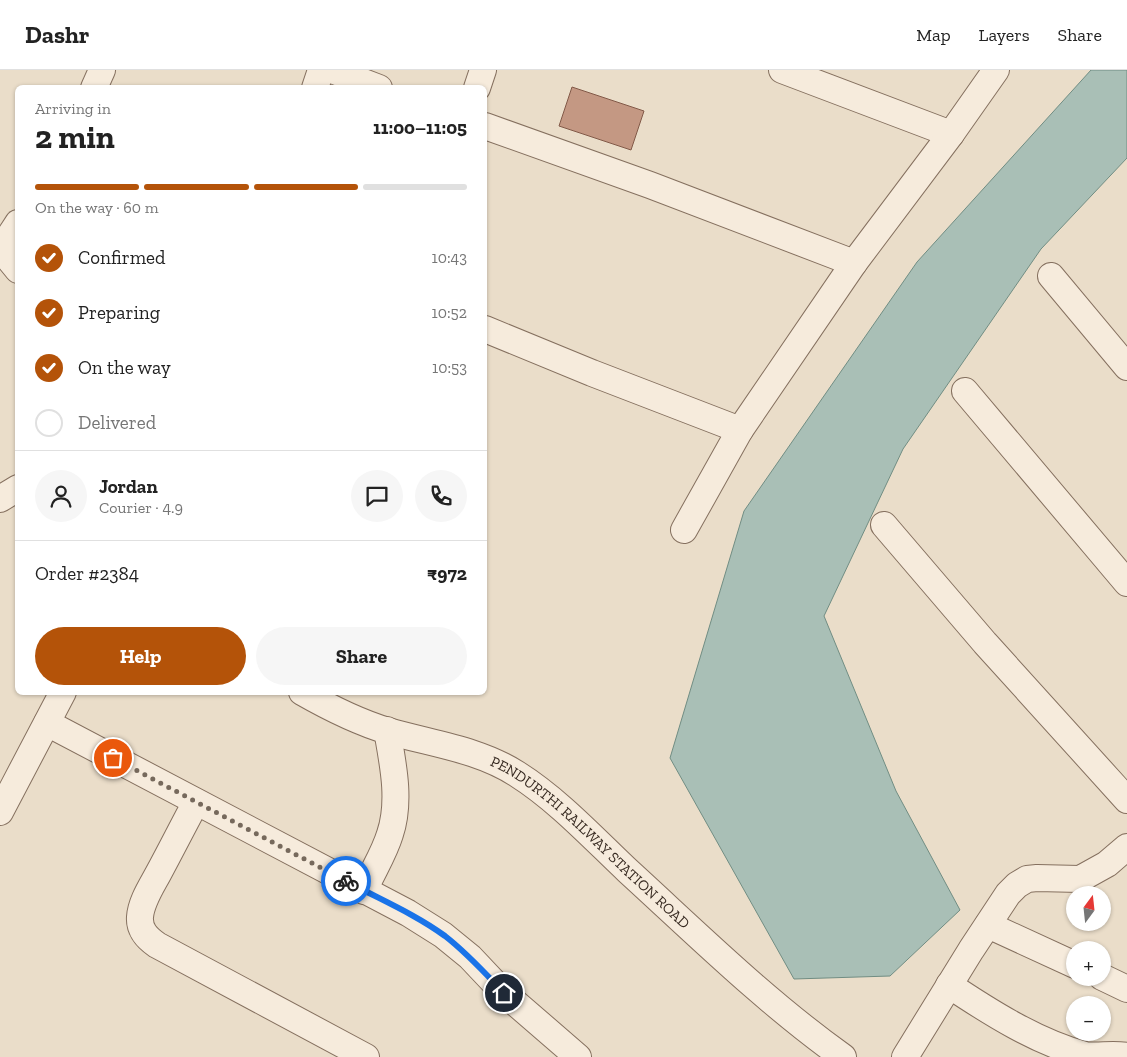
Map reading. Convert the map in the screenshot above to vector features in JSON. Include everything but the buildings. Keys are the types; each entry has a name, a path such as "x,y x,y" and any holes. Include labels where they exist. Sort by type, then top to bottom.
{"street":[{"path":"95,85 102,70"},
{"path":"316,85 321,70"},
{"path":"332,70 371,85"},
{"path":"478,85 483,70"},
{"path":"782,70 950,134"},
{"path":"684,530 740,430 854,263 996,70"},
{"path":"487,127 650,185 854,263"},
{"path":"15,227 1,248 15,266"},
{"path":"1051,276 1127,367"},
{"path":"487,330 740,430"},
{"path":"965,391 1127,583"},
{"path":"0,499 15,490"},
{"path":"884,525 985,643 1127,800"},
{"path":"0,812 62,695"},
{"name":"PENDURTHI RAILWAY STATION ROAD","path":"308,695 361,722 443,744 479,756 517,774 552,800 705,942 800,1025 843,1057"},
{"path":"47,723 408,913 443,935 470,957 504,993 578,1057"},
{"path":"364,891 390,835 394,814 392,761 387,730"},
{"path":"196,802 141,910 141,928 147,937 157,945 366,1057"},
{"path":"905,1057 1008,894 1017,885 1027,879 1037,878 1080,879 1107,864 1127,847"},
{"path":"988,925 1066,961"},
{"path":"1111,982 1127,989"},
{"path":"950,986 1009,1022 1049,1042 1093,1057 1112,1054 1127,1056"}],"shaded area":[{"path":"1091,70 1127,70 1127,158 1041,249 903,449 824,616 896,791 960,910 890,976 794,979 670,758 744,511 917,262"}],"way so far":[{"path":"113,758 346,881"}],"route":[{"path":"346,881 408,913 443,935 470,957 504,993"}]}
